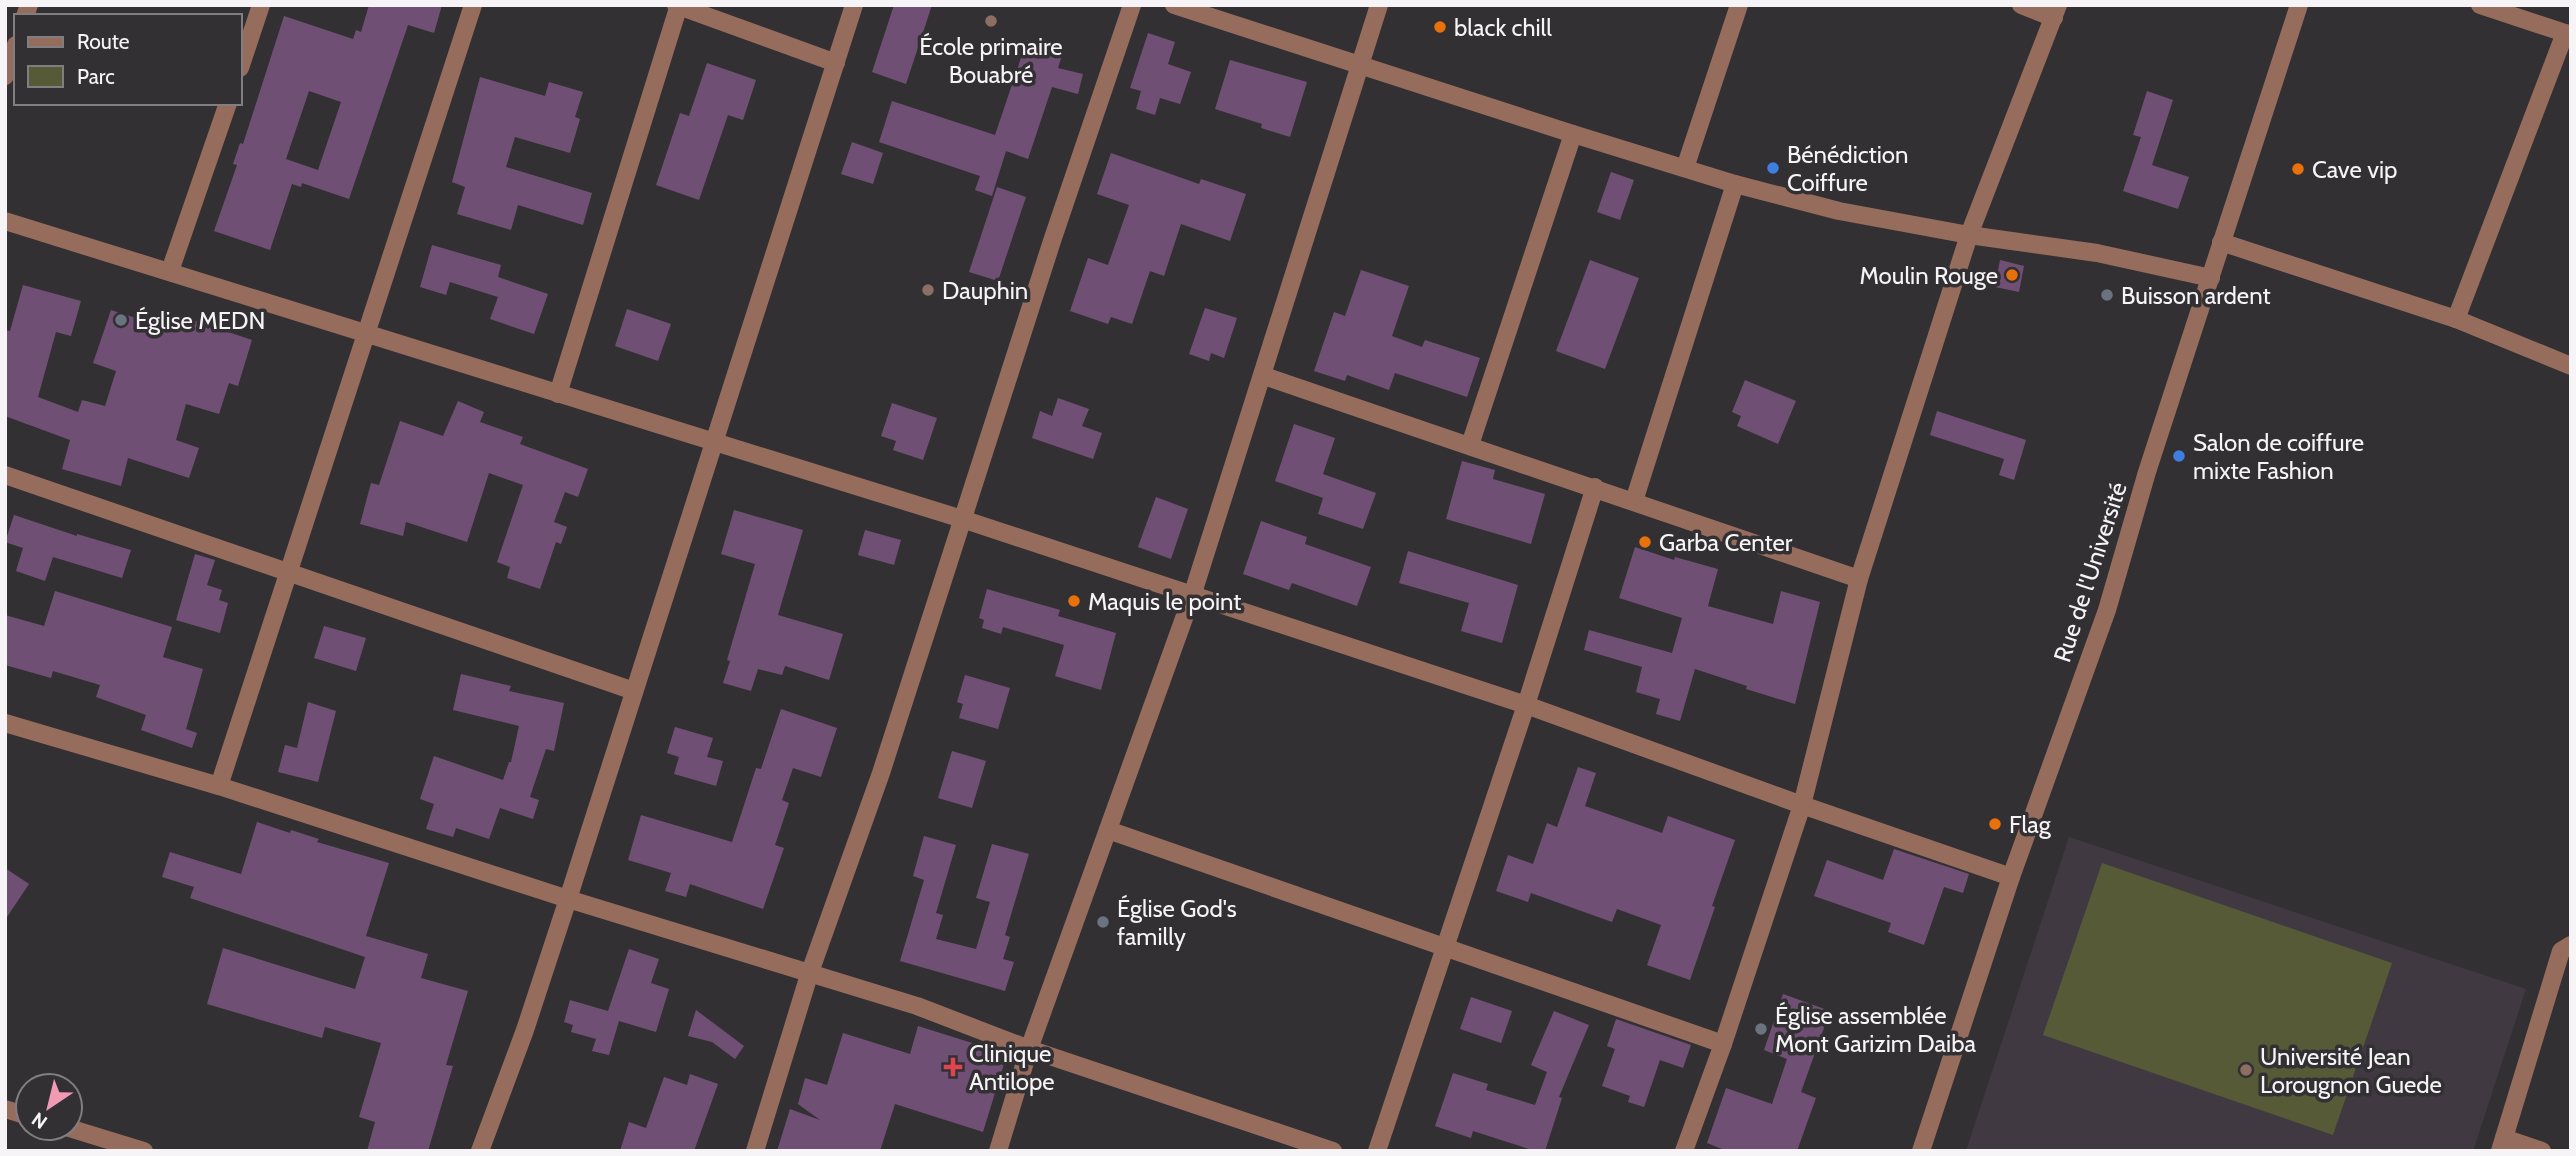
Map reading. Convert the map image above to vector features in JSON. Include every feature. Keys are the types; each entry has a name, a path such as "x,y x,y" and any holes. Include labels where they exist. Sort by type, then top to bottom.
{"street":[{"path":"242,62 261,5"},
{"path":"219,786 473,5"},
{"path":"480,1151 525,1030 568,899 854,5"},
{"path":"755,1151 809,975 880,773 1052,240 1132,5"},
{"path":"1174,5 1360,67 1735,184 1839,211 2097,253 2211,278"},
{"path":"998,1151 1029,1049 1192,596 1264,376 1379,5"},
{"path":"1685,168 1739,5"},
{"path":"1684,1151 1723,1044 1802,805 1859,579 1969,234 2056,12 2021,5"},
{"name":"Rue de l'Université","path":"1920,1151 2011,877 2107,610 2147,472 2299,5"},
{"path":"2456,319 2568,34 2480,5"},
{"path":"558,394 678,6 836,63"},
{"path":"5,76 14,50"},
{"path":"170,271 227,105"},
{"path":"1470,445 1573,134"},
{"path":"1634,501 1735,184"},
{"path":"5,221 962,519 1526,705 2011,877"},
{"path":"2221,242 2456,319 2571,366"},
{"path":"1264,376 1859,579"},
{"path":"5,475 634,691"},
{"path":"1377,1151 1526,705 1595,487"},
{"path":"5,723 219,786 809,975 917,1006 1029,1049 1333,1151"},
{"path":"1108,830 1723,1044"},
{"path":"2542,1151 2502,1144 2561,951 2571,945"},
{"path":"84,1133 144,1151"}],"shaded area":[{"name":"Université Jean Lorougnon Guede","path":"2069,837 2526,989 2473,1151 1966,1151"}],"green space":[{"path":"2102,863 2392,963 2333,1135 2043,1035"}],"building":[{"path":"369,5 442,5 434,33 408,25 349,199 302,183 301,187 292,184 270,250 214,231 237,165 233,164 240,143 243,144 284,16 353,39 356,30 361,32","holes":["309,91 341,102 318,170 286,159"]},
{"path":"894,5 932,5 906,84 872,72"},
{"path":"1148,33 1175,42 1168,64 1191,72 1180,104 1160,98 1155,115 1136,109 1141,91 1130,88"},
{"path":"1027,40 1063,52 1058,68 1083,74 1078,94 1052,87 1028,159 1006,151 992,196 975,190 980,176 879,142 892,101 995,135"},
{"path":"1230,60 1307,82 1290,137 1261,128 1262,124 1215,109"},
{"path":"707,63 756,80 743,120 728,115 699,200 656,185 680,113 689,116"},
{"path":"480,77 545,96 549,82 583,92 575,117 580,119 570,153 515,137 506,167 592,193 583,225 518,205 511,230 457,214 465,187 452,182"},
{"path":"2147,91 2173,100 2152,165 2189,177 2178,209 2123,191 2141,137 2133,135"},
{"path":"852,142 883,153 873,184 841,174"},
{"path":"1111,153 1199,184 1201,179 1246,194 1230,241 1181,224 1164,276 1150,271 1132,324 1111,317 1108,324 1070,311 1088,258 1108,265 1129,205 1097,194"},
{"path":"1611,172 1634,180 1620,220 1597,212"},
{"path":"997,187 1026,197 998,281 969,272"},
{"path":"432,245 501,265 498,277 548,294 534,334 490,319 498,297 450,282 446,295 420,287"},
{"path":"1590,260 1639,278 1605,369 1556,351"},
{"path":"2000,260 2024,266 2019,292 1995,287"},
{"path":"1361,270 1409,286 1392,336 1422,347 1425,340 1480,358 1467,397 1395,373 1389,390 1347,375 1345,381 1314,371 1334,312 1345,316"},
{"path":"23,285 81,301 71,336 56,332 38,397 78,412 82,400 105,406 116,371 93,363 111,310 145,321 147,316 183,328 187,318 252,340 238,386 229,383 219,414 186,404 176,440 199,448 189,478 128,458 121,486 62,469 70,440 5,416 5,330 10,331"},
{"path":"1205,308 1237,318 1224,358 1211,353 1209,361 1189,354"},
{"path":"627,309 671,324 658,361 615,346"},
{"path":"1745,380 1796,401 1778,444 1737,426 1741,416 1732,412"},
{"path":"1058,398 1089,409 1082,426 1102,433 1093,459 1032,438 1040,411 1052,416"},
{"path":"458,401 484,412 480,422 523,437 520,444 588,469 578,497 565,492 554,522 567,527 561,544 556,542 540,589 507,578 510,567 497,562 523,485 489,473 467,542 406,522 403,536 360,524 371,483 379,485 400,421 443,436"},
{"path":"892,403 937,418 923,460 893,450 896,441 881,436"},
{"path":"1937,411 2026,440 2014,480 1999,475 2004,459 1930,435"},
{"path":"1294,424 1335,438 1323,474 1376,493 1363,529 1318,514 1323,498 1275,481"},
{"path":"1462,461 1495,470 1493,479 1545,494 1531,544 1446,519"},
{"path":"1156,497 1188,509 1171,559 1138,547"},
{"path":"734,510 803,530 778,615 843,634 829,680 785,666 782,675 758,669 751,691 723,683 730,661 727,660 755,564 721,554"},
{"path":"14,515 131,550 122,578 53,557 45,581 16,571 23,548 5,542"},
{"path":"1261,521 1307,537 1305,544 1371,567 1357,606 1292,583 1289,590 1243,574"},
{"path":"865,530 901,540 894,565 858,555"},
{"path":"1635,547 1674,560 1675,557 1718,569 1708,606 1773,624 1781,591 1820,602 1795,704 1695,669 1680,721 1656,714 1660,699 1636,692 1642,667 1584,650 1589,630 1672,653 1682,618 1619,598"},
{"path":"1408,551 1518,585 1502,643 1461,631 1469,603 1399,583"},
{"path":"195,554 215,560 207,585 222,590 219,600 228,603 220,633 176,620"},
{"path":"987,589 1060,610 1058,616 1116,633 1101,690 1055,676 1064,645 1003,627 1001,634 982,628 984,620 979,618"},
{"path":"55,591 172,627 163,657 203,669 186,729 197,733 192,748 141,730 146,715 96,697 100,685 53,671 51,678 5,665 5,615 44,626"},
{"path":"324,626 366,638 356,671 314,658"},
{"path":"461,674 511,686 509,691 564,703 554,751 546,749 530,797 539,800 533,819 500,808 489,839 456,828 453,837 426,829 434,804 420,799 434,756 503,780 511,762 519,726 453,710"},
{"path":"965,675 1010,688 998,729 959,718 963,704 957,702"},
{"path":"308,702 336,711 318,782 278,772 285,745 297,748"},
{"path":"781,709 837,728 821,777 793,768 782,800 789,803 775,845 784,848 763,909 690,884 686,897 665,891 671,873 628,860 641,815 732,842 756,768 761,769"},
{"path":"675,727 713,738 707,757 723,761 716,786 674,774 679,757 667,753"},
{"path":"952,751 986,761 972,808 938,798"},
{"path":"1578,767 1596,773 1585,806 1662,833 1668,816 1735,840 1690,980 1647,965 1661,925 1617,909 1612,922 1531,893 1528,902 1496,891 1508,855 1533,864 1547,823 1557,827"},
{"path":"257,822 290,833 291,830 319,839 317,842 389,863 366,936 428,954 421,978 468,991 446,1065 453,1066 428,1151 367,1151 375,1122 359,1117 381,1043 325,1027 322,1038 207,1004 223,948 355,989 365,957 190,898 194,887 162,877 170,852 241,874"},
{"path":"924,836 956,845 936,913 943,915 936,939 976,949 990,902 976,898 992,844 1029,854 1005,935 1010,937 1003,959 1014,962 1005,991 900,961 924,880 913,876"},
{"path":"1894,849 1969,874 1963,893 1944,887 1924,945 1888,932 1891,923 1814,896 1827,860 1883,880"},
{"path":"5,868 29,884 5,920"},
{"path":"629,949 659,959 651,983 669,989 656,1032 619,1021 609,1055 592,1051 596,1039 571,1032 573,1025 564,1022 570,1000 608,1011"},
{"path":"1783,994 1830,1011 1801,1092 1816,1098 1797,1151 1727,1151 1707,1143 1726,1088 1772,1104 1787,1059 1764,1050"},
{"path":"1471,997 1512,1011 1501,1043 1460,1029"},
{"path":"696,1010 744,1046 735,1059 712,1042 688,1036"},
{"path":"1554,1011 1589,1025 1559,1097 1562,1098 1545,1151 1535,1151 1473,1131 1471,1138 1435,1126 1453,1073 1488,1084 1486,1090 1535,1105 1547,1072 1531,1065"},
{"path":"1616,1019 1691,1045 1683,1068 1660,1060 1644,1107 1628,1102 1630,1096 1602,1086 1615,1049 1607,1046"},
{"path":"918,1026 1007,1054 983,1132 895,1104 880,1151 777,1151 790,1109 820,1120 798,1104 805,1078 827,1085 843,1033 910,1054"},
{"path":"690,1074 718,1084 694,1151 620,1151 629,1122 646,1128 664,1077 687,1085"}],"place":[{"name":"École primaire Bouabré","path":"991,21"},
{"name":"black chill","path":"1440,27"},
{"name":"Bénédiction Coiffure","path":"1773,168"},
{"name":"Cave vip","path":"2298,169"},
{"name":"Moulin Rouge","path":"2012,275"},
{"name":"Dauphin","path":"928,290"},
{"name":"Buisson ardent","path":"2107,295"},
{"name":"Église MEDN","path":"121,320"},
{"name":"Salon de coiffure mixte Fashion","path":"2179,456"},
{"name":"Garba Center","path":"1645,542"},
{"name":"Maquis le point","path":"1074,601"},
{"name":"Flag","path":"1995,824"},
{"name":"Église God's familly","path":"1103,922"},
{"name":"Église assemblée Mont Garizim Daiba","path":"1761,1029"},
{"name":"Clinique Antilope","path":"953,1067"},
{"name":"Université Jean Lorougnon Guede","path":"2246,1070"}]}
